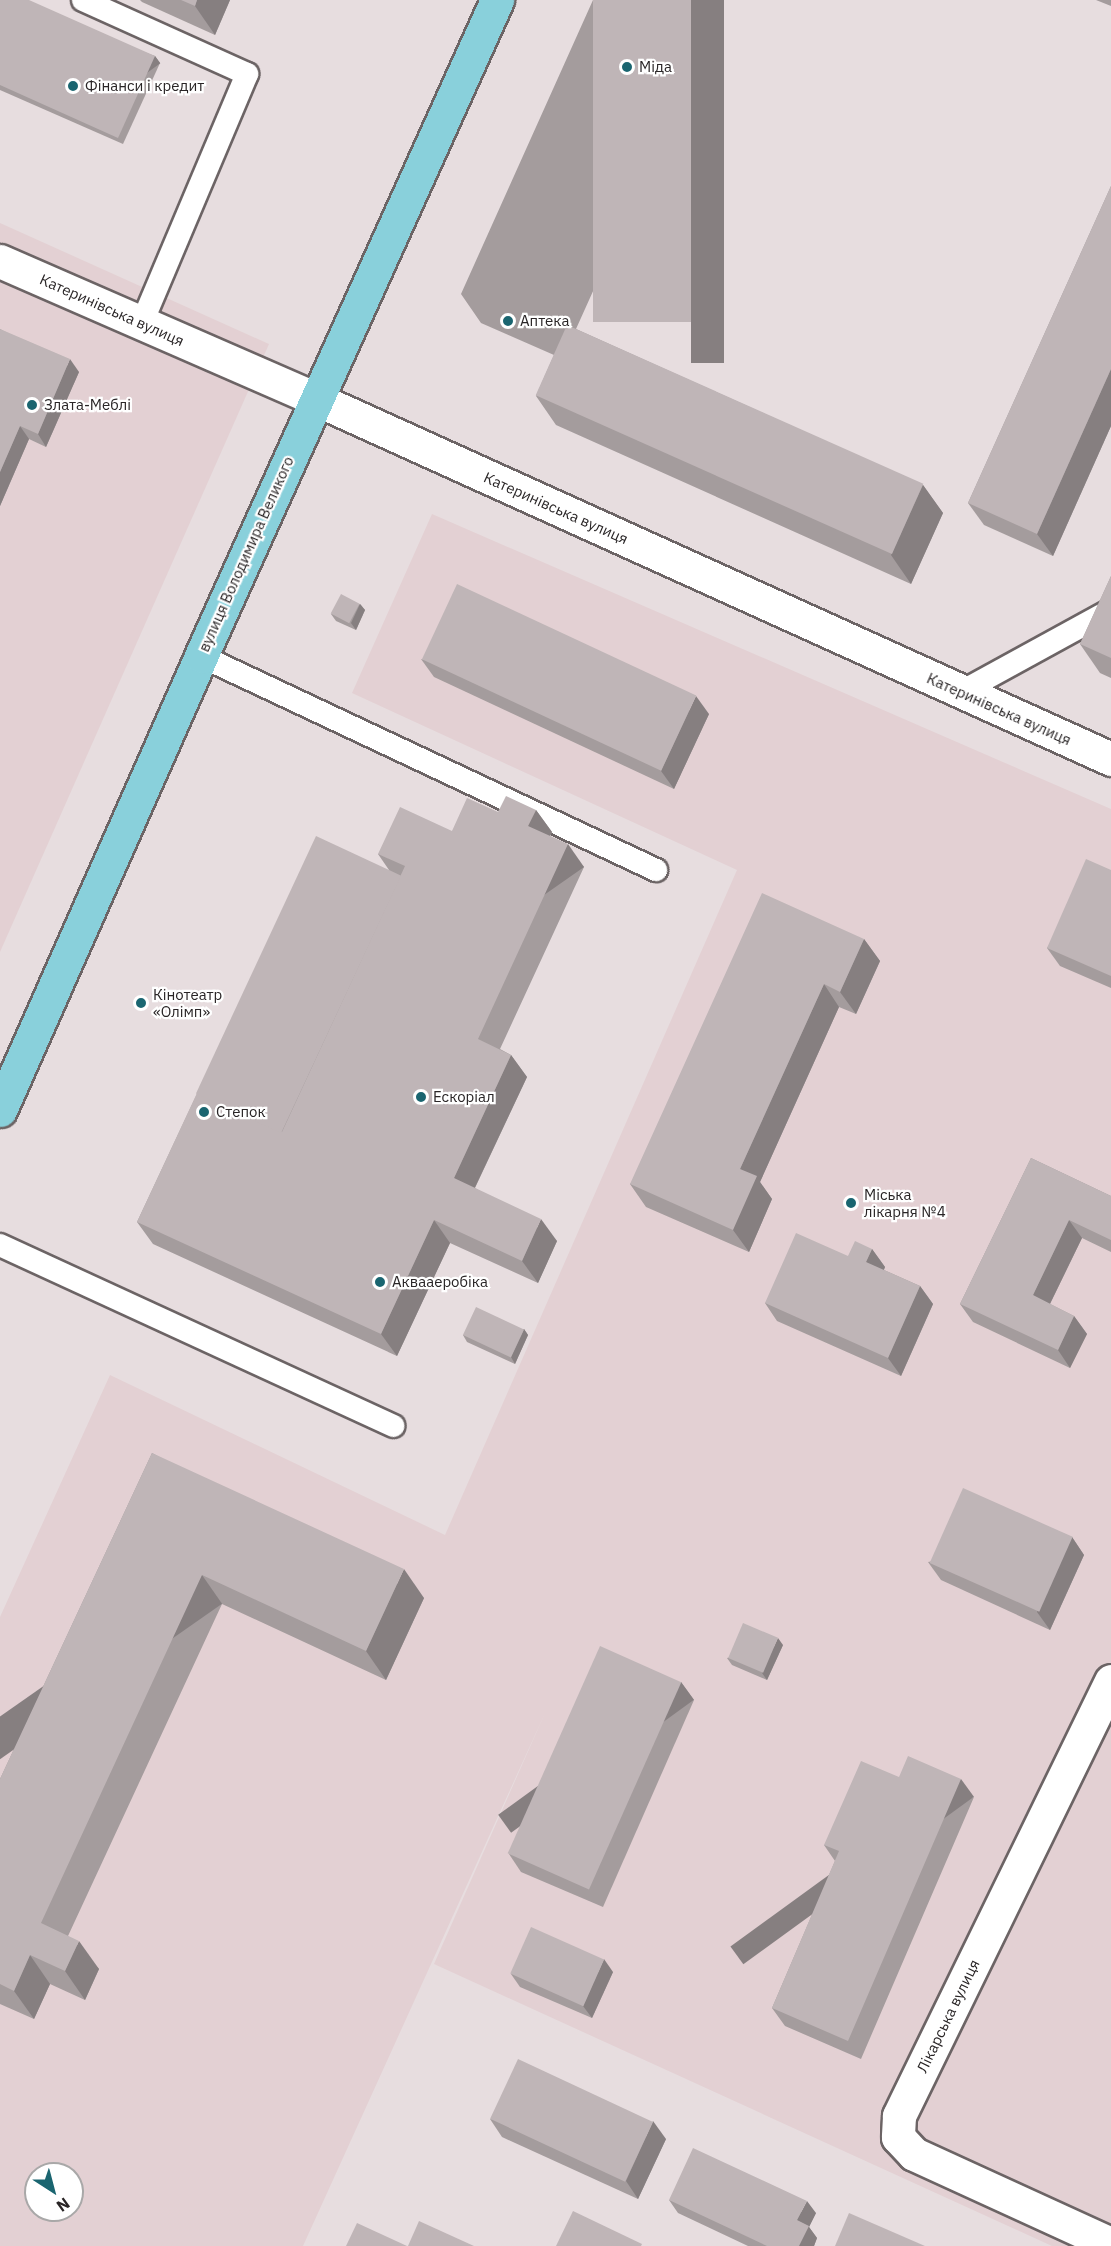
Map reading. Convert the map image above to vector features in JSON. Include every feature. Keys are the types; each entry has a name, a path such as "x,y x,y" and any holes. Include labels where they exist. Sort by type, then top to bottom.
{"main road":[{"name":"вулиця Володимира Великого","path":"0,1110 496,0"}],"street":[{"name":"Катеринівська вулиця","path":"0,261 316,399 1111,759"},
{"name":"Лікарська вулиця","path":"1111,1681 899,2116 898,2137 914,2154 1111,2244"}],"lane":[{"path":"83,0 247,74 142,323"},
{"path":"961,692 1111,610"},
{"path":"201,656 656,870"},
{"path":"0,1245 393,1426"}],"shaded area":[{"path":"0,223 269,344 0,952"},
{"name":"Міська лікарня №4","path":"432,514 1111,809 1111,2246 1052,2246 434,1964 545,1713 303,2246 0,2246 0,1617 110,1375 445,1535 737,870 352,693"}],"building":[{"path":"0,0 29,0 155,56 118,138 0,85"},
{"path":"181,0 197,0 195,6"},
{"path":"593,0 691,0 691,322 593,322"},
{"path":"1111,186 1111,369 1037,534 968,503"},
{"path":"567,325 923,484 892,554 536,395"},
{"name":"Злата-Меблі","path":"0,329 70,359 38,434 20,426 0,472"},
{"path":"1111,576 1111,658 1080,644"},
{"path":"457,584 696,696 661,771 422,659"},
{"path":"341,594 360,604 349,623 331,613"},
{"name":"Ескоріал","path":"506,796 536,810 528,826 568,844 478,1039 511,1055 454,1178 541,1219 522,1261 434,1220 381,1334 137,1222 197,1093 282,1132 405,866 378,854 400,807 452,831 467,798 498,812"},
{"path":"316,836 401,876 281,1133 196,1093"},
{"path":"1086,859 1111,870 1111,976 1047,948"},
{"path":"762,893 864,939 840,992 824,984 740,1169 757,1176 733,1230 630,1184"},
{"path":"1031,1158 1111,1196 1111,1240 1069,1220 1033,1295 1074,1316 1058,1350 960,1304"},
{"path":"796,1233 848,1256 855,1241 872,1249 866,1262 920,1286 888,1358 765,1303"},
{"path":"476,1307 524,1329 511,1357 463,1335"},
{"path":"152,1453 404,1569 366,1651 202,1575 41,1923 79,1941 65,1971 30,1955 14,1991 0,1984 0,1779"},
{"path":"963,1488 1073,1537 1039,1612 930,1563"},
{"path":"743,1623 778,1638 763,1673 728,1658"},
{"path":"600,1646 681,1682 589,1890 508,1853"},
{"path":"908,1756 961,1779 848,2041 772,2008 839,1851 824,1845 861,1761 899,1777"},
{"path":"531,1927 604,1960 583,2006 510,1974"},
{"path":"518,2059 653,2122 625,2182 490,2119"},
{"path":"693,2148 807,2201 797,2220 809,2226 799,2246 767,2246 669,2200"},
{"path":"573,2211 642,2244 641,2246 556,2246"},
{"path":"849,2213 925,2246 835,2246"},
{"path":"419,2221 474,2246 408,2246"},
{"path":"357,2223 407,2246 346,2246"}],"place":[{"name":"Міда","path":"627,67"},
{"name":"Фінанси і кредит","path":"73,86"},
{"name":"Аптека","path":"508,321"},
{"name":"Злата-Меблі","path":"32,405"},
{"name":"Кінотеатр «Олімп»","path":"141,1003"},
{"name":"Ескоріал","path":"421,1097"},
{"name":"Степок","path":"204,1112"},
{"name":"Міська лікарня №4","path":"851,1203"},
{"name":"Аквааеробіка","path":"380,1282"}]}
